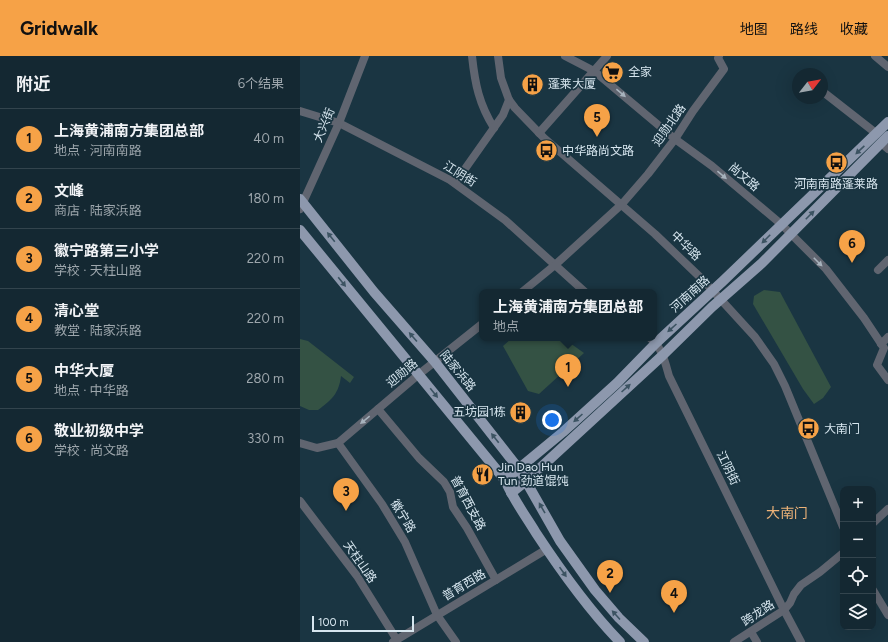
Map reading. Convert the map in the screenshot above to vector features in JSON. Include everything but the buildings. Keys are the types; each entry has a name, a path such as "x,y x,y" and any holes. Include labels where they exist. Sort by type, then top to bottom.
{"main road":[{"name":"河南南路","path":"657,337 713,291 888,122"},
{"name":"河南南路","path":"511,494 663,355 720,299 762,263 790,234 886,143"},
{"name":"陆家浜路","path":"301,204 374,292 435,362 519,469 560,541 595,590 619,618 644,642"},
{"path":"300,230 504,480 511,494 546,549 580,596 606,628 620,642"},
{"name":"河南南路","path":"504,480 563,432 601,398 652,341"}],"street":[{"name":"大兴街","path":"301,204 339,123 365,56"},
{"path":"472,56 474,82 487,117 494,128"},
{"name":"中华路","path":"498,56 501,78 509,100 539,133 655,234 713,291 755,337 774,364 786,386 841,522"},
{"name":"尚文路","path":"565,56 594,71 675,140 712,166 781,224 826,269 864,318 881,344"},
{"path":"539,133 607,56"},
{"name":"迎勋北路","path":"622,204 675,140 693,111 724,69 718,58 719,56"},
{"path":"875,56 888,67"},
{"path":"828,96 877,134"},
{"path":"455,183 503,115 509,100"},
{"name":"江阴街","path":"300,111 339,123 455,183 505,220 582,289"},
{"path":"526,289 555,266 622,204"},
{"path":"878,270 888,260"},
{"name":"迎勋路","path":"338,443 418,375 479,326"},
{"path":"888,337 881,344 884,348 877,365 888,380"},
{"name":"江阴街","path":"654,341 663,355 670,376 801,642"},
{"name":"普育西支路","path":"378,409 419,458 444,482 450,492 453,507 467,528 496,580"},
{"path":"300,443 317,448 338,443"},
{"name":"徽宁路","path":"338,443 382,504 405,542 437,615 456,642"},
{"name":"天柱山路","path":"300,501 357,576 395,641"},
{"path":"874,522 888,509"},
{"name":"普育西路","path":"395,641 546,549"},
{"name":"跨龙路","path":"734,642 784,610 801,585 840,555"},
{"path":"875,594 888,615"},
{"path":"751,632 757,642"}],"green space":[{"path":"764,290 780,292 831,387 823,398 814,404 803,389 753,304 754,296"},
{"path":"300,339 308,341 354,377 350,383 341,376 337,392 318,410 309,410 300,406"},
{"path":"509,341 567,341 584,353 539,394 528,391 503,346"}],"place":[{"name":"全家","path":"613,72"},
{"name":"蓬莱大厦","path":"533,84"},
{"name":"中华大厦","path":"597,137"},
{"name":"中华路尚文路","path":"547,151"},
{"name":"河南南路蓬莱路","path":"836,163"},
{"name":"敬业初级中学","path":"852,263"},
{"name":"上海黄浦南方集团总部","path":"568,387"},
{"name":"五坊园1栋","path":"521,412"},
{"name":"大南门","path":"809,429"},
{"name":"Jin Dao Hun Tun 劲道馄饨","path":"483,474"},
{"name":"徽宁路第三小学","path":"346,511"},
{"name":"文峰","path":"610,593"},
{"name":"清心堂","path":"674,613"}],"district":[{"name":"大南门","path":"787,513"}]}
